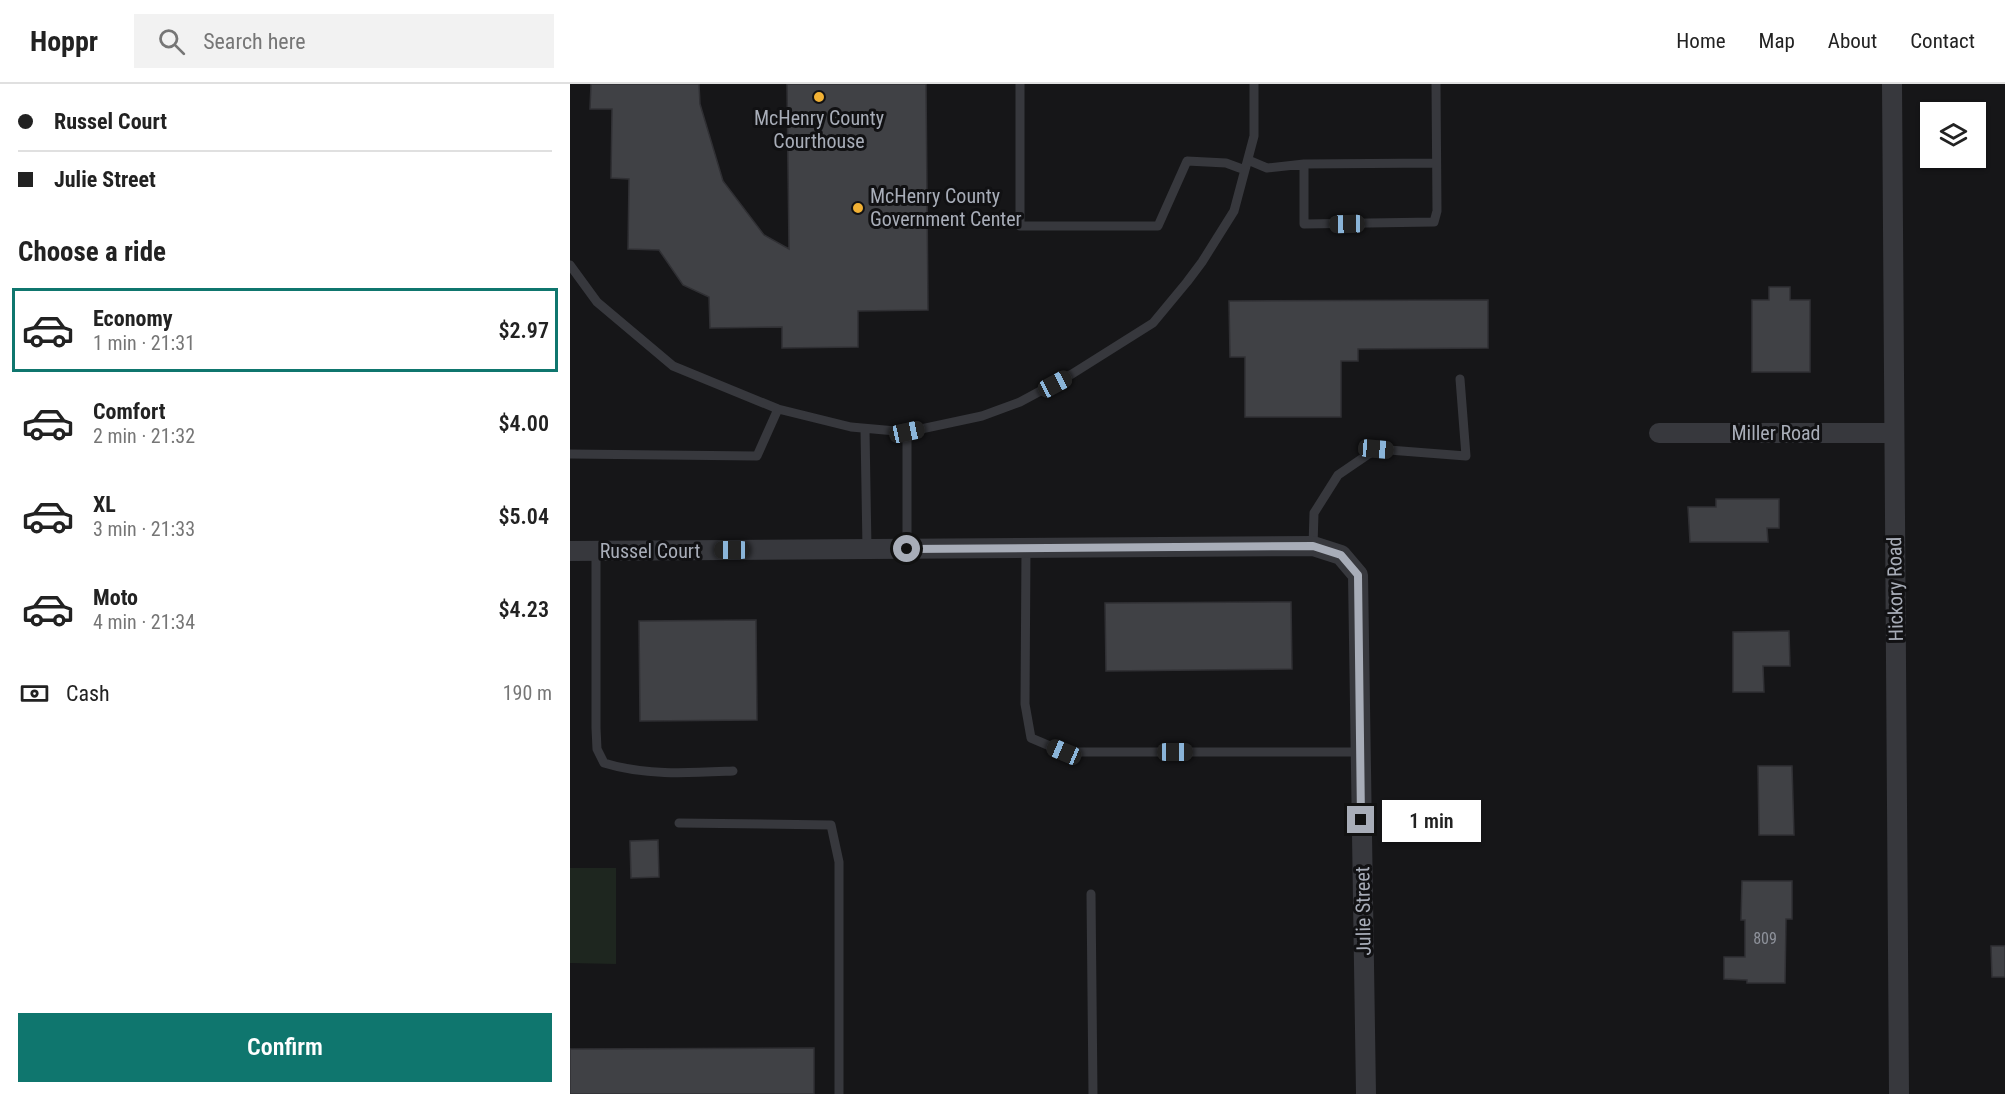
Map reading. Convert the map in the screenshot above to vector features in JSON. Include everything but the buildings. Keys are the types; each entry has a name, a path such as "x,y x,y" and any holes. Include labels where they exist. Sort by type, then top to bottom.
{"street":[{"name":"Hickory Road","path":"1892,84 1899,1094"},
{"name":"Miller Road","path":"1659,433 1893,433"},
{"name":"Russel Court","path":"570,551 1313,546 1341,555"},
{"name":"Julie Street","path":"1341,555 1358,575 1366,1094"}],"lane":[{"path":"1020,84 1020,226 1158,226 1187,161 1267,168 1304,164 1436,163"},
{"path":"570,265 597,302 673,366 778,409 865,430 907,432 982,416 1020,402 1072,374 1153,323 1202,262 1234,211 1254,136 1254,84"},
{"path":"1304,164 1304,224 1434,222 1437,211 1436,84"},
{"path":"1313,546 1314,513 1338,475 1376,449 1466,456 1460,379"},
{"path":"570,454 757,456 778,409"},
{"path":"865,430 867,549"},
{"path":"907,432 907,549"},
{"path":"1026,548 1025,704 1031,738 1064,752 1359,752"},
{"path":"596,551 596,728 597,749 604,763 618,767 672,773 733,771"},
{"path":"680,823 831,825 839,862 839,1094"},
{"path":"1091,894 1093,1094"}],"shaded area":[{"path":"570,868 616,868 616,964 570,963"}],"place":[{"name":"McHenry County Courthouse","path":"819,97"},
{"name":"McHenry County Government Center","path":"858,208"}],"route":[{"path":"907,549 1313,546 1341,555 1358,575 1361,820"}]}
